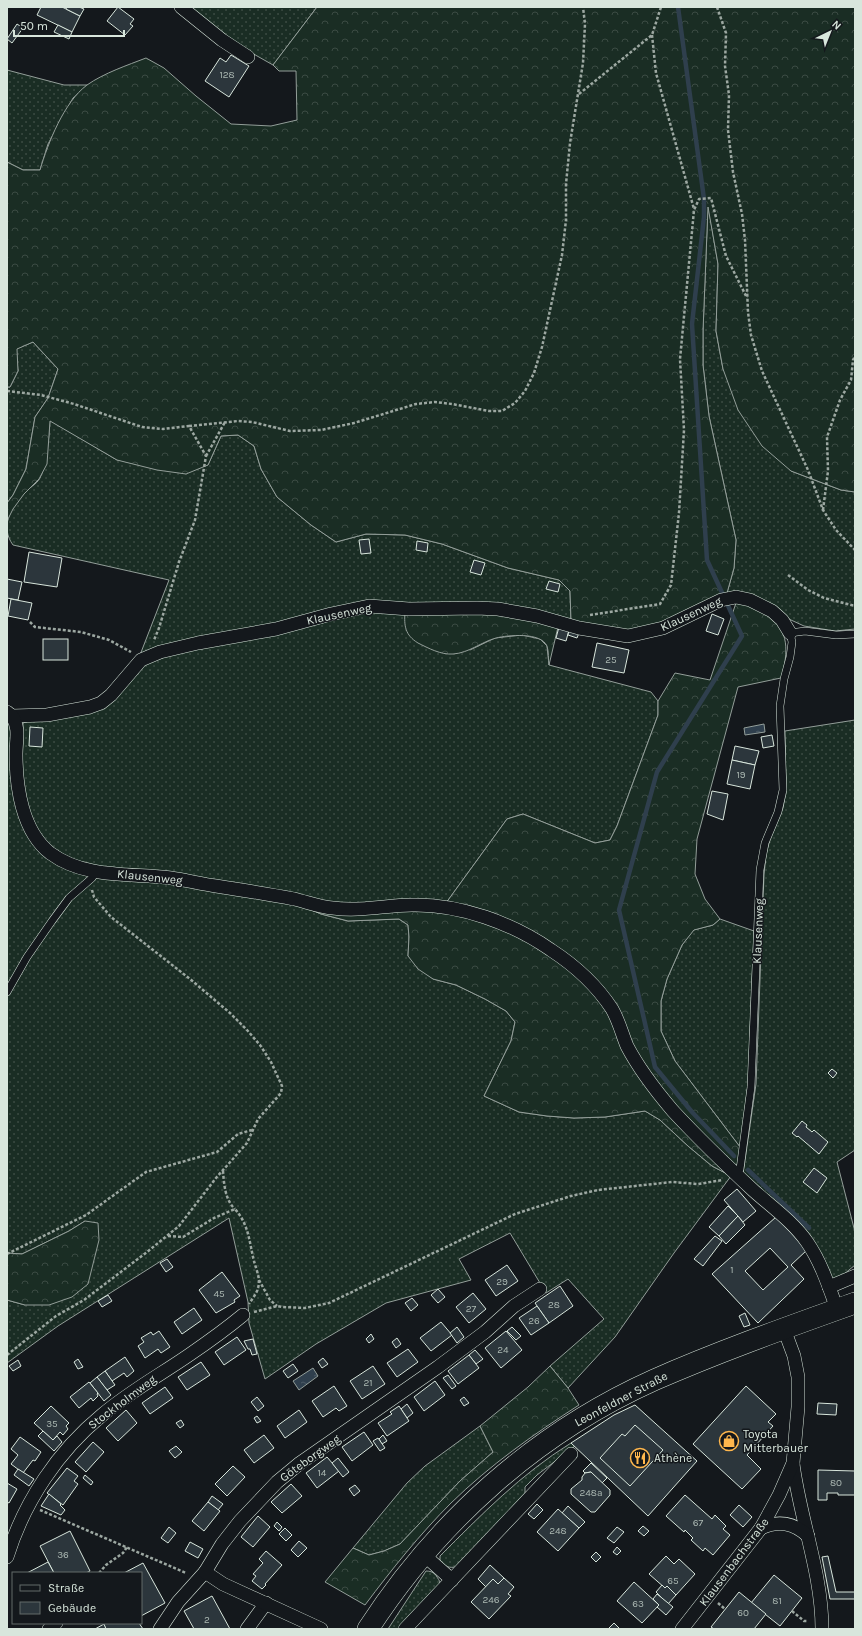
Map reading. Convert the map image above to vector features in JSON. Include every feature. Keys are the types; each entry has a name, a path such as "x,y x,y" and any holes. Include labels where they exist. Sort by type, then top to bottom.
{"main road":[{"name":"Leonfeldner Straße","path":"368,1629 400,1583 423,1554 468,1506 531,1453 576,1422 603,1406 654,1380 846,1306"}],"street":[{"path":"181,7 222,40 248,57"},
{"name":"Klausenweg","path":"10,714 57,714 95,705 111,695 143,659 180,646 276,629 369,606 409,609 498,609 537,616 584,630 628,636 663,628 724,598 736,596 746,598 777,615 790,633"},
{"name":"Klausenweg","path":"10,714 17,724 16,765 21,798 25,814 34,834 41,844 56,856 94,875 179,879 272,895 344,910 432,905 463,911 487,918 523,933 562,958 602,995 613,1011 626,1044 656,1090 706,1146 806,1240 824,1273 829,1287 846,1306"},
{"path":"829,1287 855,1276"},
{"name":"Göteborgweg","path":"160,1629 178,1602 206,1572 226,1538 277,1482 300,1463 438,1367 485,1332 514,1306 540,1289"},
{"name":"Stockholmweg","path":"7,1557 20,1520 35,1494 64,1453 88,1427 102,1414 136,1389 190,1354 243,1315"},
{"name":"Klausenbachstraße","path":"682,1629 761,1528 779,1495 793,1462 798,1414 798,1377 794,1356 784,1329"},
{"path":"405,1629 571,1454"},
{"path":"793,1462 796,1486 819,1586 822,1629"},
{"path":"761,1528 769,1524 789,1524 801,1529 808,1536"},
{"path":"423,1554 452,1580"},
{"path":"206,1572 223,1584 321,1629"},
{"path":"247,1629 266,1603"}],"lane":[{"path":"790,633 805,630 836,635 855,634"},
{"name":"Klausenweg","path":"737,1175 740,1169 751,1087 760,870 765,843 778,812 782,790 780,706 792,642 790,633"},
{"path":"7,992 35,945 62,907 94,875"}],"path":[{"path":"7,392 40,395 74,404 142,427 163,429 225,422 252,422 290,431 321,430 354,423 416,404 435,402 489,412 502,411 515,403 526,391 534,373 542,347 557,281 566,220 566,184 570,143 583,63 585,24 583,7"},
{"path":"661,7 652,35 656,73 694,210"},
{"path":"718,7 726,33 725,66 729,95 728,130 733,172 742,214 745,240 747,298 751,335 762,371 808,470 823,510 836,530 855,550"},
{"path":"578,94 652,35"},
{"path":"586,616 660,604 671,585 679,513 684,430 680,360 694,210 698,199 711,198 726,256 747,298"},
{"path":"823,510 828,471 827,437 840,400 851,380 853,360 855,356"},
{"path":"30,622 35,627 81,632 109,640 143,659 159,628 180,562 196,520 206,456 225,422"},
{"path":"189,426 206,456"},
{"path":"788,575 808,590 824,598 855,606"},
{"path":"7,1355 56,1316 84,1300 179,1226 216,1178 247,1143 258,1119 281,1093 282,1086 271,1062 260,1045 234,1017 190,979 111,917 102,908 94,897 92,888 94,875"},
{"path":"7,1254 86,1215 146,1172 217,1152 238,1134 252,1130"},
{"path":"223,1170 224,1186 230,1205 242,1216 251,1239 259,1279 270,1300 277,1306"},
{"path":"243,1315 277,1306 305,1308 329,1303 515,1214 571,1196 598,1190 672,1182 698,1184 726,1180 737,1175"},
{"path":"168,1236 183,1237 214,1218 235,1209"},
{"path":"243,1315 258,1288 259,1279"},
{"path":"38,1509 191,1575"},
{"path":"100,1572 106,1565 123,1553 127,1547"},
{"path":"716,1601 725,1609"},
{"path":"792,1611 804,1621 810,1620"}],"green space":[{"path":"189,7 317,7 273,65 236,44"},
{"path":"317,7 855,7 855,492 841,490 791,471 762,446 738,410 723,369 716,331 718,264 708,207 703,365 709,416 736,540 734,568 727,593 671,621 636,632 571,621 570,591 559,580 508,568 442,544 405,535 366,534 336,542 311,525 277,497 261,469 254,446 238,435 221,436 208,465 186,474 157,470 117,460 50,421 47,464 39,479 24,494 13,509 7,521 7,503 13,495 26,469 35,417 48,398 58,369 33,342 17,349 18,371 10,387 7,387 7,162 23,170 40,170 47,148 64,112 79,92 87,85 101,77 146,58 164,68 231,124 271,126 297,120 296,71 279,71 273,65"},
{"path":"7,70 64,85 88,85 73,98 48,144 40,170 23,170 7,162"},
{"path":"708,205 718,264 716,331 723,369 791,471 841,490 855,492 855,629 835,631 804,626 791,620 764,602 727,593 734,568 736,540 709,416 703,365"},
{"path":"33,342 58,369 48,398 35,417 26,469 13,495 7,503 7,387 10,387 18,371 16,349"},
{"path":"50,420 117,460 208,465 221,436 238,435 254,446 261,469 277,497 311,525 336,542 366,534 405,535 442,544 508,568 559,580 570,591 571,621 420,606 278,624 140,655 169,580 13,545 9,538 7,525 11,512 24,493 40,478 47,450"},
{"path":"737,600 763,613 777,624 785,638 785,662 781,678 738,687 697,839 695,874 705,899 720,919 713,925 694,930 682,945 667,979 661,1001 661,1031 675,1061 740,1147 738,1163 735,1168 665,1094 572,962 446,903 507,819 523,814 595,843 610,840 617,826 658,715 658,701 675,673 710,680"},
{"path":"358,611 405,612 470,650 495,638 522,635 540,639 547,646 549,665 651,692 658,701 658,715 617,826 610,840 595,843 523,814 507,819 446,903 348,905 79,864 50,847 32,823 22,786 23,723 82,715 145,661"},
{"path":"405,612 494,612 558,627 549,665 547,646 544,642 538,638 524,636 496,638 470,650 459,653 448,654 435,651 418,643 410,637 405,626"},
{"path":"7,716 13,724 13,769 45,853 148,880 293,902 321,914 348,921 399,919 408,925 408,956 433,979 456,985 485,999 506,1011 515,1022 511,1041 484,1096 519,1112 547,1116 574,1118 605,1117 645,1111 660,1120 712,1166 731,1176 674,1253 615,1337 568,1388 550,1366 604,1319 568,1279 546,1293 510,1233 459,1259 471,1280 386,1303 316,1344 265,1379 249,1323 248,1302 229,1218 58,1326 7,1363 7,1300 25,1305 85,1221 69,1231 22,1254 7,1253"},
{"path":"855,720 855,1150 837,1162 855,1232 855,1265 837,1280 832,1280 743,1174 756,1084 764,875 766,855 770,839 783,808 786,791 785,731"},
{"path":"293,902 455,912 521,936 577,975 610,1013 626,1052 731,1176 712,1166 660,1120 645,1111 605,1117 574,1118 547,1116 519,1112 484,1096 511,1041 515,1022 506,1011 456,985 433,979 418,969 408,956 408,925 399,919 348,921 321,914"},
{"path":"720,919 754,931 748,1085 740,1147 675,1061 661,1031 661,1001 667,979 682,945 693,930 713,925"},
{"path":"85,1221 98,1223 99,1240 88,1284 72,1297 49,1305 25,1305 7,1300 7,1253 22,1254 69,1231"},
{"path":"550,1366 568,1388 579,1405 513,1451 481,1476 451,1503 417,1539 365,1605 325,1582 353,1548 369,1555 384,1551 400,1544 460,1481 493,1452 480,1426 528,1387"},
{"path":"480,1426 493,1452 460,1481 400,1544 384,1551 369,1555 353,1548 407,1483 425,1466"},
{"path":"571,1443 575,1446 537,1475 525,1487 525,1495 456,1567 447,1567 440,1561 440,1556 486,1510 535,1468"},
{"path":"426,1571 436,1575 440,1582 439,1586 400,1629 388,1629"}],"water":[{"path":"764,724 765,732 745,735 744,728"},
{"path":"313,1368 318,1376 299,1390 293,1381"}],"building":[{"path":"41,7 62,7 80,16 72,32 37,15"},
{"path":"67,7 79,7 84,9 80,16 66,9"},
{"path":"118,7 134,19 130,24 133,26 125,35 107,21"},
{"path":"17,24 23,28 12,43 7,39"},
{"path":"58,25 72,32 69,39 54,32"},
{"path":"231,55 249,66 229,97 205,81 220,58 226,62"},
{"path":"369,539 371,553 361,554 359,540"},
{"path":"417,541 428,543 427,552 416,550"},
{"path":"29,552 62,558 57,587 24,582"},
{"path":"474,560 485,563 481,575 470,572"},
{"path":"7,579 22,582 18,600 7,598"},
{"path":"549,581 560,584 558,592 546,589"},
{"path":"11,599 32,603 28,620 8,616"},
{"path":"712,614 724,619 718,635 706,631"},
{"path":"559,627 569,630 566,641 556,638"},
{"path":"569,630 579,633 577,638 568,635"},
{"path":"43,639 68,639 68,660 43,660"},
{"path":"597,643 629,650 624,673 592,667"},
{"path":"30,727 43,728 42,747 29,746"},
{"path":"772,735 774,746 763,748 761,737"},
{"path":"735,746 759,751 755,765 732,760"},
{"path":"732,760 755,765 750,789 727,784"},
{"path":"712,791 728,794 723,820 707,814"},
{"path":"832,1069 837,1073 833,1078 828,1073"},
{"path":"802,1121 812,1132 814,1130 828,1142 819,1154 798,1136 797,1137 792,1133"},
{"path":"814,1168 827,1178 817,1193 803,1182"},
{"path":"737,1189 756,1211 743,1222 724,1200"},
{"path":"728,1206 738,1216 719,1236 709,1227"},
{"path":"738,1216 745,1225 726,1244 719,1236"},
{"path":"776,1217 807,1250 791,1265 804,1279 758,1323 712,1274","holes":["770,1248 788,1267 763,1290 745,1271"]},
{"path":"715,1236 722,1241 703,1266 694,1259"},
{"path":"167,1259 173,1267 166,1272 160,1263"},
{"path":"507,1265 518,1281 496,1296 485,1280"},
{"path":"222,1272 240,1296 234,1300 235,1302 216,1313 199,1290"},
{"path":"560,1286 573,1306 549,1323 535,1303"},
{"path":"438,1289 445,1297 438,1303 431,1295"},
{"path":"473,1293 486,1309 469,1323 456,1307"},
{"path":"108,1295 112,1301 102,1307 98,1301"},
{"path":"412,1298 418,1305 411,1311 405,1303"},
{"path":"537,1306 549,1323 531,1335 519,1318"},
{"path":"194,1308 202,1320 182,1334 174,1322"},
{"path":"745,1313 750,1325 744,1327 739,1316"},
{"path":"441,1322 452,1335 431,1351 420,1338"},
{"path":"457,1327 464,1337 457,1343 450,1333"},
{"path":"512,1327 521,1336 516,1340 507,1331"},
{"path":"159,1331 170,1347 161,1353 158,1349 145,1358 138,1346 144,1342 141,1338 151,1332 153,1335"},
{"path":"506,1331 522,1350 501,1368 485,1348"},
{"path":"371,1334 374,1339 369,1343 366,1339"},
{"path":"237,1337 246,1350 224,1365 215,1352"},
{"path":"397,1338 401,1344 396,1348 392,1342"},
{"path":"253,1339 257,1354 252,1355 250,1349 248,1349 244,1341"},
{"path":"408,1349 418,1362 397,1377 387,1363"},
{"path":"475,1350 483,1359 476,1364 469,1355"},
{"path":"469,1355 479,1368 458,1384 448,1371"},
{"path":"125,1357 134,1371 127,1377 124,1373 112,1381 105,1371"},
{"path":"323,1358 328,1364 322,1368 318,1362"},
{"path":"78,1359 83,1367 78,1369 74,1362"},
{"path":"18,1360 21,1366 13,1371 9,1366"},
{"path":"201,1362 210,1375 187,1390 178,1377"},
{"path":"293,1364 298,1371 288,1378 283,1371"},
{"path":"373,1366 385,1384 362,1399 350,1381"},
{"path":"105,1371 115,1385 107,1390 97,1377"},
{"path":"448,1375 456,1386 452,1389 443,1378"},
{"path":"97,1377 111,1395 104,1401 90,1383"},
{"path":"435,1381 445,1395 424,1411 414,1397"},
{"path":"89,1382 98,1393 98,1396 93,1401 91,1398 79,1408 70,1397"},
{"path":"334,1386 347,1406 339,1411 336,1408 323,1417 312,1401"},
{"name":"Toyota Mitterbauer","path":"746,1386 776,1414 768,1422 773,1426 747,1455 761,1469 742,1489 693,1444"},
{"path":"165,1387 173,1398 150,1414 142,1403"},
{"path":"257,1397 264,1406 258,1411 251,1402"},
{"path":"464,1397 469,1403 464,1406 460,1400"},
{"path":"818,1403 837,1404 836,1415 817,1414"},
{"path":"407,1404 413,1413 407,1418 401,1409"},
{"name":"Athène","path":"635,1405 697,1461 648,1516 571,1443 614,1415"},
{"path":"51,1406 69,1423 66,1426 68,1429 63,1435 60,1432 53,1440 34,1423"},
{"path":"399,1406 409,1421 387,1436 378,1423 392,1414 390,1412"},
{"path":"126,1410 137,1423 118,1441 106,1428"},
{"path":"299,1410 307,1422 285,1438 277,1426"},
{"path":"257,1416 261,1421 257,1423 254,1418"},
{"path":"181,1420 184,1425 180,1428 176,1423"},
{"name":"Athène","path":"635,1425 663,1450 630,1486 600,1458 622,1434 625,1436"},
{"path":"43,1431 53,1440 57,1436 62,1442 54,1451 38,1436"},
{"path":"364,1432 373,1445 352,1461 342,1447"},
{"path":"264,1435 274,1448 254,1463 244,1450"},
{"path":"383,1435 387,1441 382,1444 379,1439"},
{"path":"20,1437 41,1452 35,1461 33,1460 23,1473 11,1464 18,1455 11,1449"},
{"path":"378,1438 385,1448 380,1451 373,1441"},
{"path":"93,1442 104,1452 86,1472 75,1462"},
{"path":"176,1446 182,1452 175,1458 169,1451"},
{"path":"327,1457 339,1471 317,1488 306,1473"},
{"path":"338,1458 349,1472 343,1477 332,1463"},
{"path":"591,1463 607,1478 602,1483 591,1472 585,1473 583,1471"},
{"path":"233,1466 245,1477 227,1496 215,1484"},
{"path":"67,1468 78,1476 74,1481 78,1484 63,1505 47,1493"},
{"path":"18,1469 34,1479 29,1486 14,1475"},
{"path":"818,1470 855,1471 855,1495 838,1495 838,1493 827,1493 827,1500 818,1500"},
{"path":"591,1472 610,1490 610,1495 595,1512 591,1512 571,1494 571,1489 582,1480 585,1473"},
{"path":"85,1475 93,1482 91,1485 83,1478"},
{"path":"7,1483 17,1489 9,1503 7,1502"},
{"path":"291,1484 302,1496 282,1513 271,1502"},
{"path":"355,1485 360,1491 354,1496 349,1489"},
{"path":"49,1494 61,1504 60,1505 65,1510 61,1515 41,1506"},
{"path":"685,1495 712,1519 715,1515 726,1526 723,1529 730,1535 713,1555 705,1548 703,1551 691,1540 693,1538 685,1530 684,1532 666,1516"},
{"path":"212,1496 223,1504 218,1510 208,1502"},
{"path":"208,1502 220,1511 204,1531 192,1521"},
{"path":"537,1504 543,1510 534,1519 528,1514"},
{"path":"739,1505 752,1517 743,1527 730,1515"},
{"path":"568,1506 585,1522 579,1528 562,1513"},
{"path":"558,1509 579,1528 558,1551 537,1532"},
{"path":"258,1516 270,1527 253,1547 241,1537"},
{"path":"277,1522 282,1527 279,1531 274,1526"},
{"path":"643,1526 649,1531 644,1536 638,1531"},
{"path":"169,1527 176,1533 168,1543 161,1538"},
{"path":"617,1527 624,1532 614,1543 607,1538"},
{"path":"285,1528 292,1535 286,1541 279,1534"},
{"path":"70,1531 90,1571 53,1572 40,1546"},
{"path":"299,1541 307,1548 298,1557 291,1550"},
{"path":"190,1542 203,1549 198,1558 185,1551"},
{"path":"617,1547 621,1551 617,1555 613,1552"},
{"path":"266,1551 282,1565 262,1589 252,1581 256,1576 253,1574 263,1563 259,1559"},
{"path":"596,1552 601,1557 596,1562 591,1557"},
{"path":"666,1556 674,1564 679,1559 695,1574 676,1595 667,1586 665,1588 649,1574"},
{"path":"828,1556 836,1592 855,1592 855,1599 830,1599 822,1557"},
{"path":"48,1562 53,1572 29,1572"},
{"path":"143,1563 165,1603 142,1615 142,1572 126,1572"},
{"path":"490,1565 504,1578 498,1584 493,1579 486,1587 478,1579"},
{"path":"774,1575 802,1598 780,1626 751,1603"},
{"path":"504,1578 514,1587 508,1594 511,1596 489,1619 471,1602 493,1579 498,1584"},
{"path":"634,1582 659,1605 642,1623 617,1601"},
{"path":"662,1585 665,1588 667,1586 676,1595 668,1604 656,1592"},
{"path":"739,1592 766,1614 754,1629 714,1629 711,1627"},
{"path":"657,1594 673,1607 666,1615 657,1607 659,1605 653,1599"},
{"path":"212,1596 230,1629 194,1629 184,1611"},
{"path":"614,1623 620,1629 608,1629"},
{"path":"104,1624 140,1624 143,1629 106,1629"},
{"path":"104,1624 106,1629 95,1629"}],"waterway":[{"path":"678,7 704,199 704,217 692,324 707,560 742,636 657,772 619,910 655,1067 692,1112 734,1156"},
{"path":"748,1170 809,1228"}],"place":[{"name":"Toyota Mitterbauer","path":"729,1441"},
{"name":"Athène","path":"640,1458"}]}
